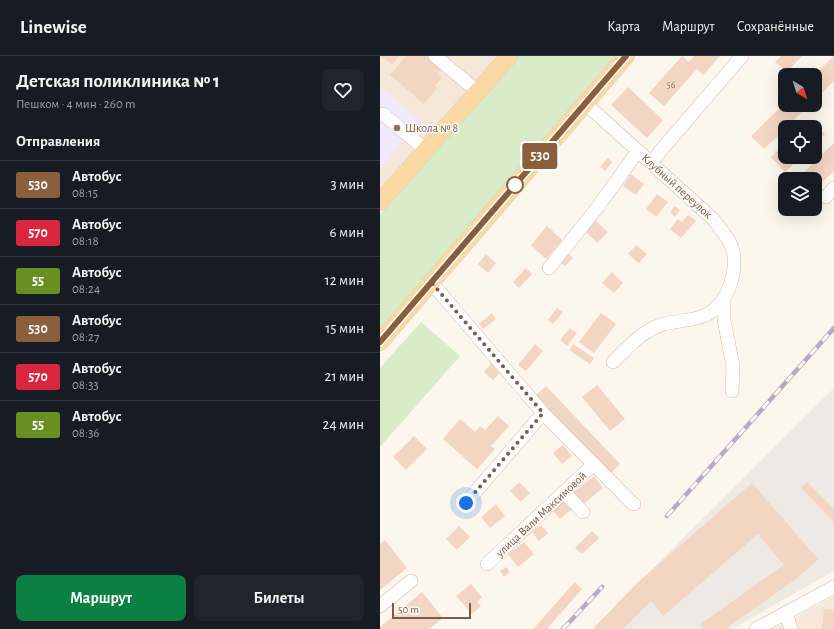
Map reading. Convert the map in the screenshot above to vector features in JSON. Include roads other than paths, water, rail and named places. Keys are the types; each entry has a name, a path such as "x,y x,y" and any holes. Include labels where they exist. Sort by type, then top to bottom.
{"main road":[{"path":"380,202 508,56"},
{"path":"380,342 626,56"}],"street":[{"path":"435,56 477,92"},
{"path":"651,162 742,56"},
{"name":"Клубный переулок","path":"586,104 714,220 730,243 734,254 733,276 724,298 712,311 706,315 659,325 639,337 613,362"},
{"path":"383,114 426,150"},
{"name":"Клубный переулок","path":"550,268 597,208 638,151"},
{"name":"улица Вали Максимовой","path":"431,282 543,413 634,504"},
{"path":"724,298 724,320 733,366 732,391"},
{"path":"466,503 543,413"},
{"name":"улица Вали Максимовой","path":"487,564 594,464"},
{"path":"564,492 583,512"},
{"path":"380,606 411,581"},
{"path":"756,629 834,587"},
{"path":"786,613 791,629"}],"railway":[{"path":"667,516 834,328"},
{"path":"563,629 602,587"}],"place":[{"name":"Школа № 8","path":"397,128"}]}
